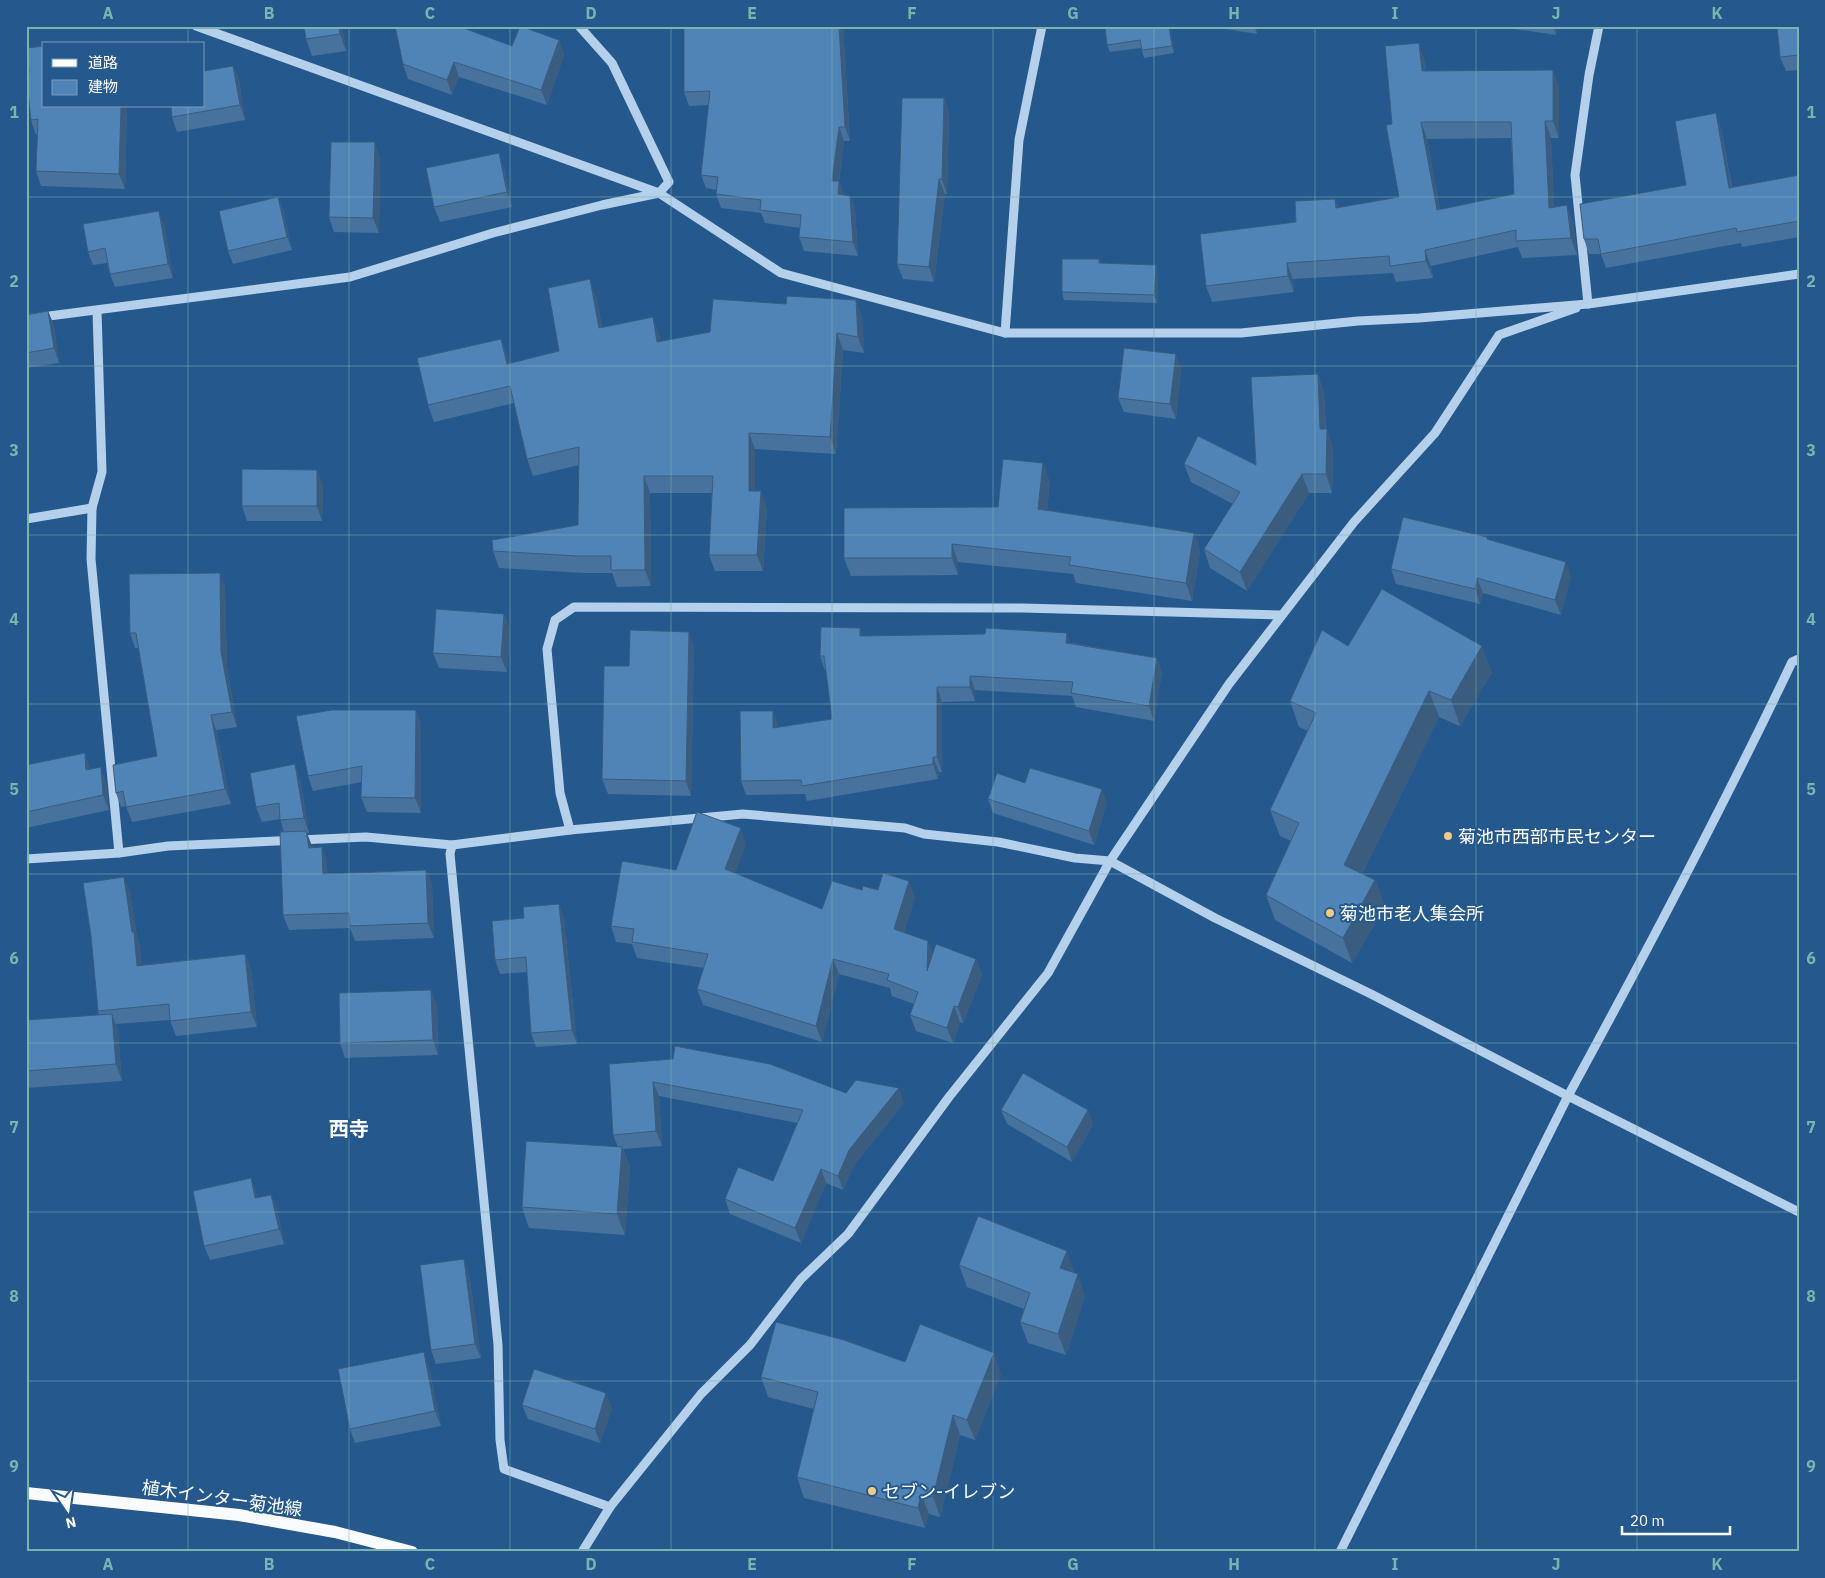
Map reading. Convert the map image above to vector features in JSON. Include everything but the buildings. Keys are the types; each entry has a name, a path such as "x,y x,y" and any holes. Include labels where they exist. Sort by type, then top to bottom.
{"main road":[{"name":"植木インター菊池線","path":"26,1492 239,1515 335,1532 412,1552"}],"street":[{"path":"196,26 659,193 781,273 1005,333 1241,333 1358,321 1419,318 1588,304 1799,274"},
{"path":"26,319 350,277 493,233 602,204 659,193 669,182 612,63 579,26"},
{"path":"1005,333 1019,140 1042,26"},
{"path":"1588,304 1575,175 1589,75 1599,26"},
{"path":"582,1552 610,1507 701,1394 750,1345 801,1280 848,1234 949,1097 1048,974 1110,861 1229,684 1354,522 1435,433 1499,335 1588,304"},
{"path":"97,311 102,472 92,508 91,558 119,853"},
{"path":"26,519 92,508"},
{"path":"570,830 560,793 548,649 555,620 574,607 1023,608 1282,614"},
{"path":"1340,1552 1568,1096 1608,1024 1741,768 1792,662 1799,659"},
{"path":"26,859 119,853 168,846 366,838 452,846 570,830 742,814 905,828 924,834 998,842 1075,858 1110,861 1215,918 1371,994 1799,1212"},
{"path":"452,846 450,854 498,1345 500,1440 504,1469 610,1507"}],"place":[{"name":"菊池市西部市民センター","path":"1448,836"},
{"name":"菊池市老人集会所","path":"1330,913"},
{"name":"セブン-イレブン","path":"872,1491"}],"district":[{"name":"西寺","path":"349,1128"}]}
